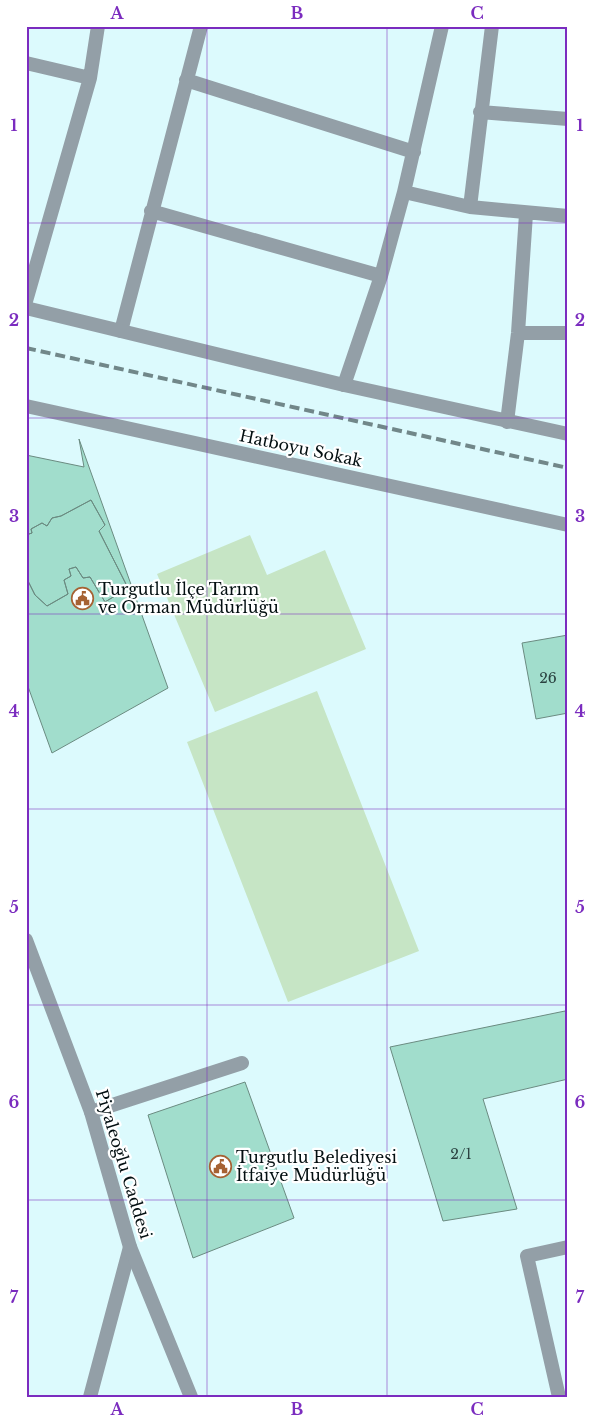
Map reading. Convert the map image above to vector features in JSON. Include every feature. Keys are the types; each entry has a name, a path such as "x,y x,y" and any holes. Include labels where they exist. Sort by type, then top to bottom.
{"street":[{"path":"26,301 90,78 98,26"},
{"path":"121,331 201,26"},
{"path":"344,385 381,276 404,192 442,26"},
{"path":"470,207 480,112 492,26"},
{"path":"26,62 90,78"},
{"path":"186,80 414,152"},
{"path":"480,112 568,119"},
{"path":"404,192 470,207 526,214 568,216"},
{"path":"151,211 381,276"},
{"path":"507,422 518,333 526,214"},
{"path":"26,308 344,385 568,434"},
{"path":"518,333 568,333"},
{"name":"Hatboyu Sokak","path":"26,406 568,525"},
{"name":"Piyaleoğlu Caddesi","path":"26,940 91,1112 130,1247 191,1397"},
{"path":"91,1112 242,1063"},
{"path":"90,1397 130,1247"},
{"path":"559,1397 527,1256 568,1247"}],"green space":[{"path":"250,535 267,575 325,550 366,649 215,712 157,574"},
{"path":"317,691 419,951 288,1002 187,742"}],"building":[{"name":"Turgutlu İlçe Tarım ve Orman Müdürlüğü","path":"79,439 168,688 52,753 26,681 26,577 35,595 47,606 68,594 64,580 71,576 69,569 76,567 83,578 90,577 105,602 128,588 99,531 105,525 91,500 61,516 52,518 47,526 42,523 31,529 32,533 26,535 26,455 84,467"},
{"path":"91,500 105,525 99,531 128,588 105,602 90,577 83,578 76,567 69,569 71,576 64,580 68,594 47,606 35,595 26,577 26,535 32,533 31,529 42,523 47,526 52,518 61,516"},
{"path":"568,635 568,713 536,719 522,643"},
{"path":"565,1011 568,1017 568,1079 483,1099 517,1209 443,1221 390,1047"},
{"name":"Turgutlu Belediyesi İtfaiye Müdürlüğü","path":"245,1082 294,1218 193,1258 148,1115"}],"railway":[{"path":"26,348 568,468"}],"place":[{"name":"Turgutlu İlçe Tarım ve Orman Müdürlüğü","path":"82,598"},
{"name":"Turgutlu Belediyesi İtfaiye Müdürlüğü","path":"220,1166"}]}
